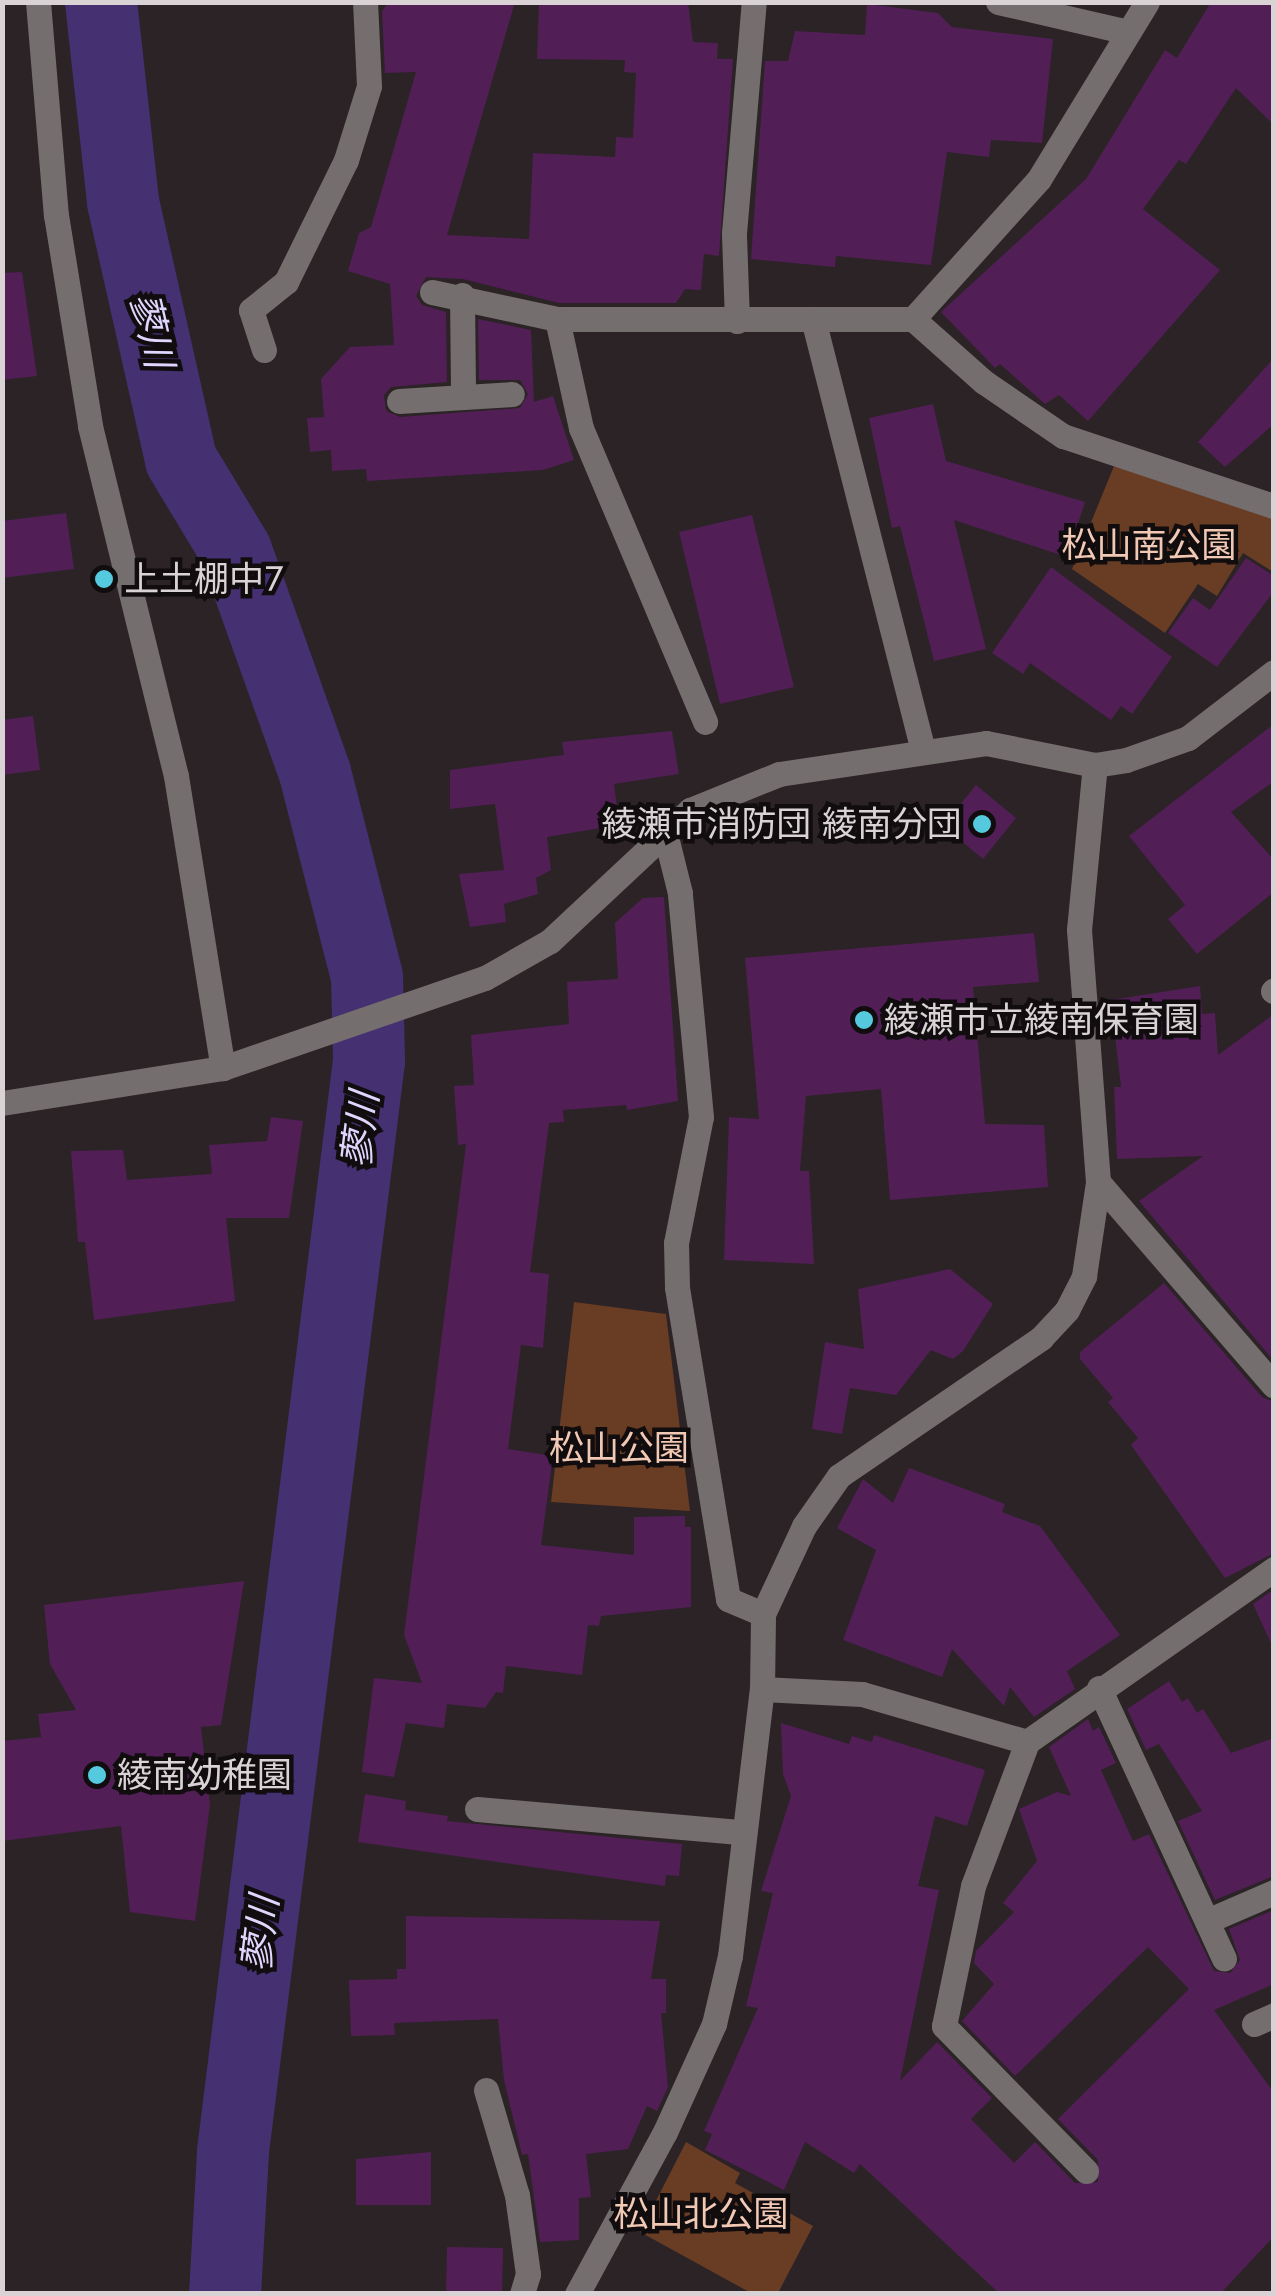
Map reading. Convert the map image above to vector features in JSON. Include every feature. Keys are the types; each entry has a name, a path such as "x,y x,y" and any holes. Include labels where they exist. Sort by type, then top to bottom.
{"street":[{"path":"38,2 56,215 90,426 176,776 223,1068"},
{"path":"264,350 250,310 286,282 346,160 369,86 365,2"},
{"path":"737,321 734,233 754,2"},
{"path":"998,2 1124,31"},
{"path":"913,319 1039,179 1124,31 1147,2"},
{"path":"432,292 557,319 814,323 913,319 984,382 1063,436 1274,506"},
{"path":"462,296 463,397"},
{"path":"557,319 581,428 705,722"},
{"path":"814,323 923,750"},
{"path":"399,401 512,394"},
{"path":"2,1103 223,1068 484,978 550,941 664,828 719,796 779,774 923,750 986,744 1095,764 1158,752 1188,738 1274,672"},
{"path":"577,2294 666,2132 714,2024 730,1956 762,1689 763,1614 804,1526 839,1476 1041,1338 1067,1310 1084,1276 1098,1182 1079,930 1095,764"},
{"path":"664,828 680,893 701,1117 676,1242 676,1287 728,1599 763,1614"},
{"path":"1098,1182 1274,1386"},
{"path":"1086,2172 944,2026 973,1886 1027,1742 1274,1569"},
{"path":"1100,1688 1224,1958"},
{"path":"762,1689 862,1694 1027,1742"},
{"path":"477,1809 742,1832"},
{"path":"1208,1921 1274,1892"},
{"path":"486,2090 517,2195 528,2274 522,2294"}],"green space":[{"name":"松山南公園","path":"1114,466 1273,516 1273,572 1243,553 1217,596 1198,584 1165,633 1072,569"},
{"name":"松山公園","path":"574,1302 666,1314 690,1511 551,1502"},
{"name":"松山北公園","path":"686,2142 740,2173 735,2183 813,2226 778,2293 751,2293 640,2232"}],"building":[{"path":"515,2 447,235 529,239 533,153 615,157 616,137 633,138 636,73 624,72 625,60 537,59 539,2 688,2 693,42 718,43 717,59 733,59 719,256 704,254 701,290 685,289 676,303 559,303 463,279 426,277 416,296 422,305 446,312 447,382 391,387 384,395 386,411 400,417 520,408 528,394 520,380 479,380 478,319 531,330 534,402 553,396 574,460 543,470 367,481 366,469 332,471 331,450 310,452 307,418 324,417 321,379 350,347 394,345 390,284 348,271 359,233 371,227 416,72 385,73 382,11 388,3"},
{"path":"1211,2 1274,2 1274,125 1236,88 1186,164 1179,160 1143,209 1220,270 1088,421 1059,395 1045,404 1000,364 995,368 941,312 1086,179 1165,50 1177,58"},
{"path":"867,4 938,13 952,27 1053,39 1042,143 991,140 989,157 947,152 931,265 836,256 835,267 751,259 765,61 788,61 795,31 865,35"},
{"path":"22,272 37,376 2,380 2,273"},
{"path":"1274,358 1274,424 1225,467 1198,442"},
{"path":"933,404 946,461 1085,502 1067,557 954,520 986,649 934,661 900,526 892,528 869,418"},
{"path":"66,513 74,569 2,578 2,521"},
{"path":"752,515 794,687 720,704 679,532"},
{"path":"1246,558 1274,576 1274,591 1217,667 1168,633 1193,598 1210,610"},
{"path":"1051,567 1172,657 1132,714 1121,706 1111,720 1030,663 1023,674 992,653"},
{"path":"33,716 40,770 2,775 2,720"},
{"path":"1274,724 1274,781 1231,812 1274,860 1274,892 1197,954 1168,919 1185,905 1129,836"},
{"path":"672,731 679,774 614,784 618,815 610,816 612,826 547,837 551,870 536,878 538,894 504,904 506,922 470,927 459,874 504,870 495,804 450,809 450,770 564,755 562,742"},
{"name":"綾瀬市消防団 綾南分団","path":"976,785 1016,818 983,859 943,826"},
{"path":"664,897 678,1101 627,1110 626,1105 563,1110 564,1122 549,1123 530,1272 549,1274 543,1348 521,1345 508,1449 553,1456 541,1545 634,1555 634,1517 685,1516 685,1527 691,1527 691,1607 601,1616 599,1626 588,1625 582,1675 506,1666 503,1693 496,1692 485,1708 447,1704 444,1728 406,1723 394,1777 362,1772 374,1678 422,1683 404,1635 466,1144 458,1145 454,1086 474,1085 471,1035 569,1024 567,982 618,979 615,923 643,898"},
{"path":"1034,933 1039,982 973,987 985,1124 1044,1125 1048,1187 890,1200 881,1089 806,1096 800,1171 809,1171 814,1264 724,1260 729,1117 759,1119 745,958"},
{"path":"1200,986 1202,1014 1215,1013 1218,1055 1274,1014 1274,1361 1139,1201 1203,1156 1117,1159 1114,1087 1121,1087 1111,1000"},
{"path":"271,1117 303,1121 289,1218 226,1218 235,1301 94,1320 85,1242 78,1242 71,1151 123,1150 127,1180 212,1174 209,1145 267,1141"},
{"path":"950,1269 993,1304 963,1351 953,1359 931,1350 896,1395 850,1388 842,1434 812,1429 825,1342 864,1349 858,1289"},
{"path":"1164,1283 1262,1397 1274,1402 1274,1553 1225,1578 1131,1445 1138,1438 1108,1402 1113,1398 1080,1359 1080,1352"},
{"path":"909,1468 1005,1504 1002,1512 1040,1526 1120,1635 1067,1671 1075,1689 1034,1717 1010,1687 1004,1706 952,1649 942,1677 843,1640 876,1550 837,1528 863,1479 893,1503"},
{"path":"244,1581 221,1725 201,1727 210,1805 195,1921 130,1912 121,1826 2,1841 2,1741 41,1737 38,1714 76,1710 50,1664 44,1605"},
{"path":"1274,1589 1274,1650 1253,1604"},
{"path":"1169,1681 1182,1702 1188,1698 1197,1713 1203,1709 1231,1753 1274,1738 1274,1876 1215,1900 1178,1821 1202,1811 1159,1744 1146,1750 1127,1709"},
{"path":"1088,1719 1093,1731 1099,1727 1116,1763 1101,1770 1133,1841 1149,1834 1214,1971 1230,1973 1240,1960 1229,1929 1274,1910 1274,1984 1214,2010 1274,2093 1274,2236 1220,2294 1000,2294 860,2164 854,2173 805,2142 784,2190 705,2150 712,2134 704,2131 758,2008 746,2006 773,1893 761,1891 791,1796 783,1774 781,1723 849,1744 852,1736 872,1742 874,1735 985,1770 967,1826 935,1816 918,1886 939,1890 900,2081 937,2042 992,2098 971,2119 1014,2163 1035,2142 1075,2183 1098,2182 1098,2160 1058,2119 1189,1989 1148,1947 1015,2076 962,2021 994,1984 974,1963 976,1951 1014,1912 1003,1903 1037,1861 1019,1809 1057,1792 1071,1796 1049,1747"},
{"path":"365,1794 406,1801 405,1810 448,1816 447,1821 682,1844 679,1876 666,1875 665,1886 358,1842"},
{"path":"406,1916 660,1921 651,1979 666,1979 666,2013 661,2013 668,2087 657,2111 647,2106 628,2149 586,2154 591,2197 579,2198 579,2240 540,2242 528,2154 522,2155 504,2080 498,2019 394,2023 395,2035 351,2036 349,1980 397,1979 397,1969 406,1969"},
{"path":"431,2152 431,2205 356,2205 356,2159"},
{"path":"447,2247 503,2248 502,2294 446,2294"}],"waterway":[{"name":"蓼川","path":"101,2 123,202 181,460 236,551 315,773 367,977 369,1061 233,2152 225,2294"}],"place":[{"name":"上土棚中７","path":"104,579"},
{"name":"綾瀬市消防団 綾南分団","path":"982,824"},
{"name":"綾瀬市立綾南保育園","path":"864,1020"},
{"name":"綾南幼稚園","path":"97,1775"}]}
